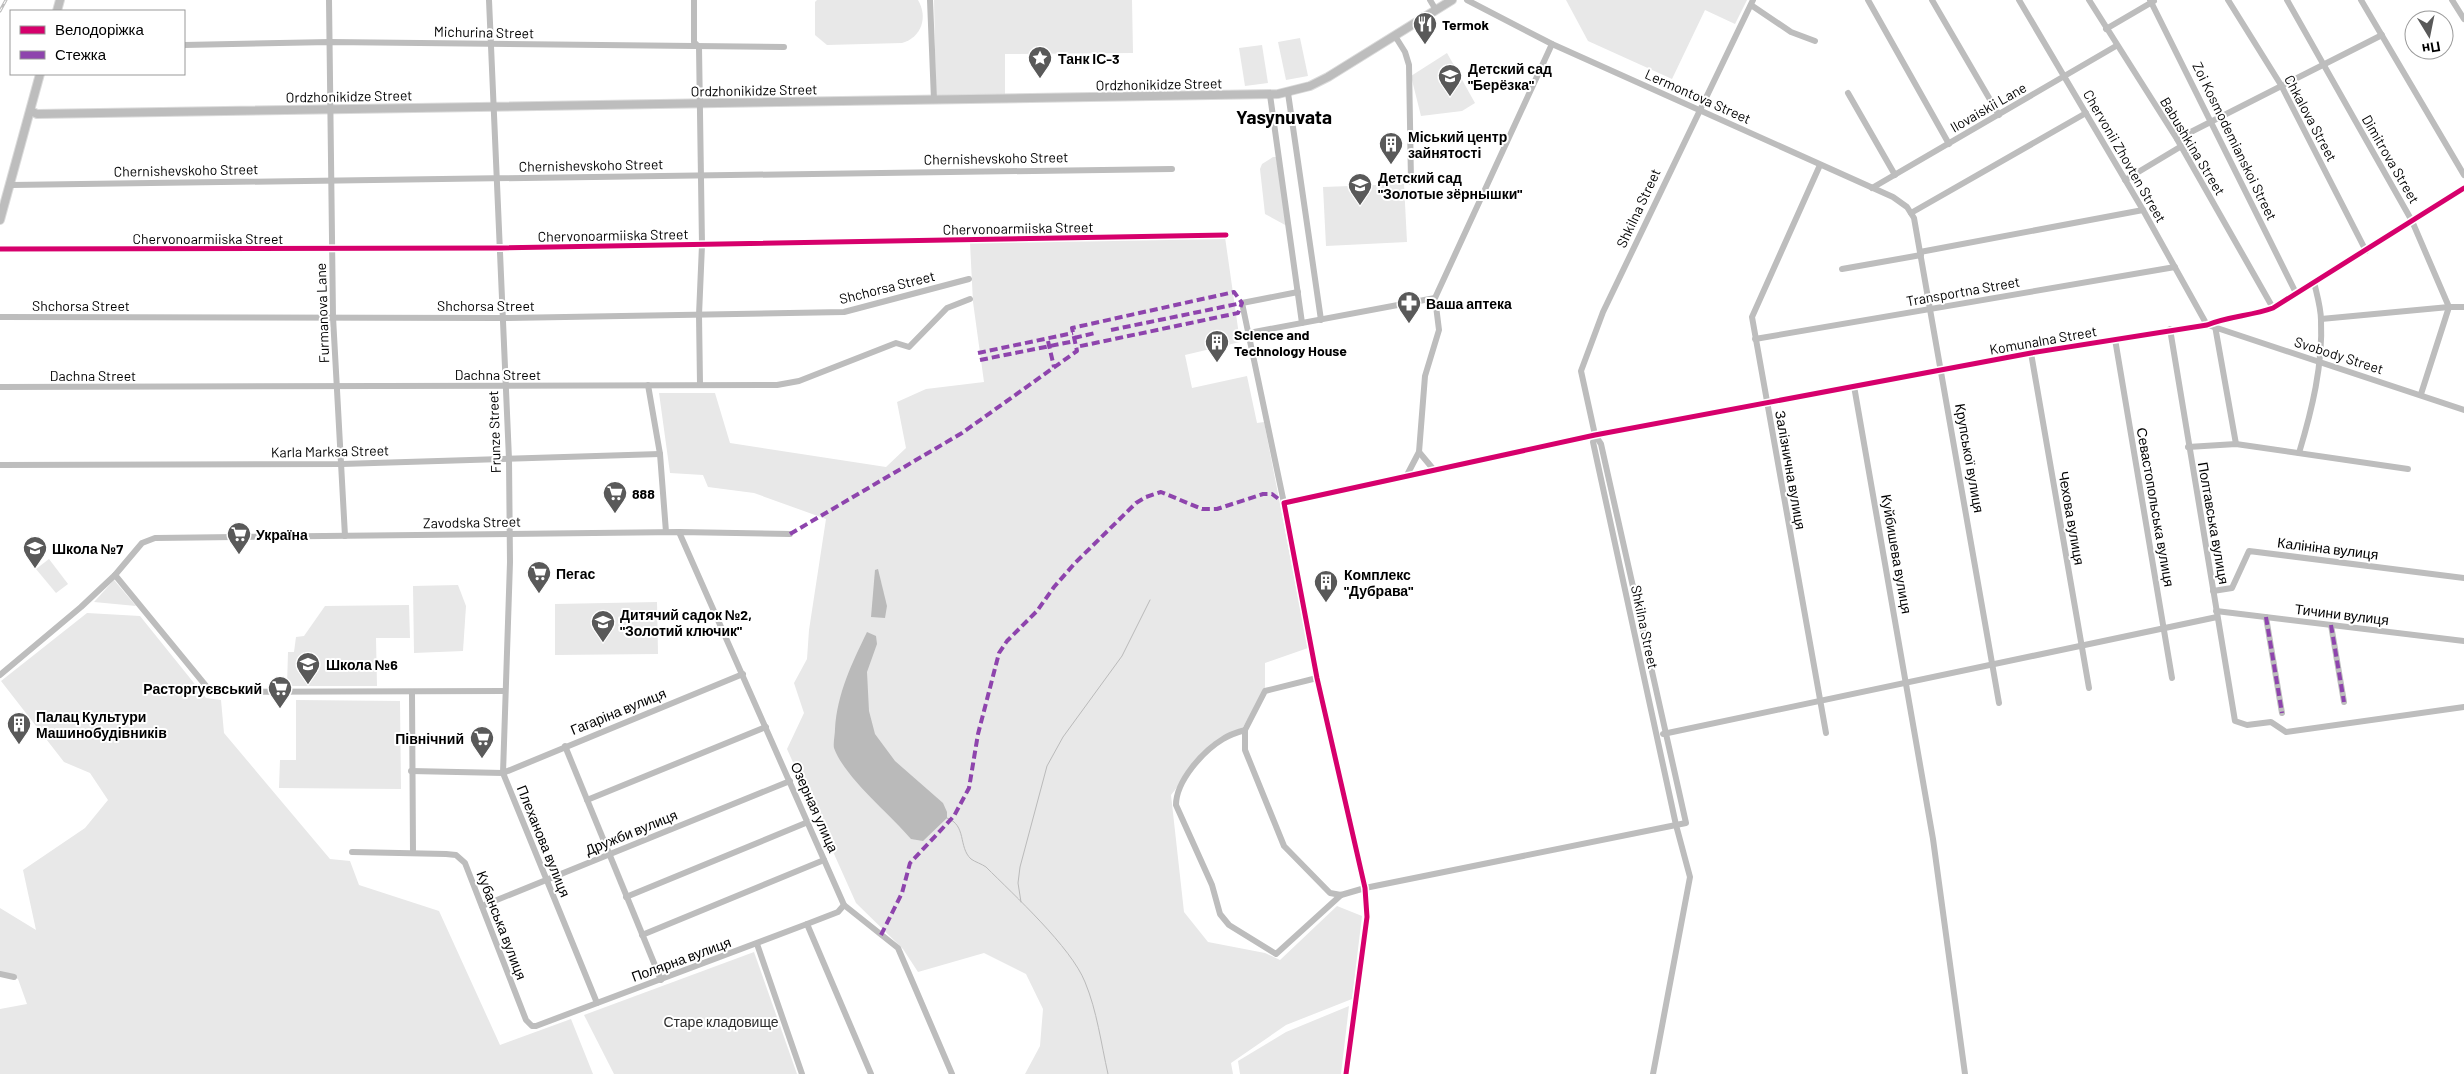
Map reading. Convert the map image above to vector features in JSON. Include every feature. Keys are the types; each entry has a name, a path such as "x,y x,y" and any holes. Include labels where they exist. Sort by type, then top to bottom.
{"main road":[{"name":"Ordzhonikidze Street","path":"31,111 38,114 1270,95 1288,93 1328,78 1452,0"},
{"path":"0,220 40,75"}],"street":[{"name":"Furmanova Lane","path":"329,0 333,317 345,536"},
{"name":"Frunze Street","path":"489,0 496,179 501,248 510,562 504,691 503,773"},
{"path":"694,0 694,42 699,47 700,103 702,245 699,315 700,384"},
{"path":"930,0 934,100"},
{"path":"1430,0 1436,10"},
{"name":"Lermontova Street","path":"1467,0 1552,44 1893,197 1907,207 1912,216"},
{"path":"1868,0 1949,144"},
{"path":"1932,0 1999,114"},
{"name":"Chervonii Zhovten Street","path":"2019,0 2143,210 2207,325"},
{"name":"Babushkina Street","path":"2089,0 2116,46 2177,139 2273,308"},
{"name":"Chkalova Street","path":"2228,0 2281,85 2366,251"},
{"name":"Dimitrova Street","path":"2287,0 2322,65 2412,221 2449,306"},
{"path":"2361,0 2464,175"},
{"path":"2452,0 2464,19"},
{"path":"1753,1 1791,32 1815,41"},
{"name":"Shkilna Street","path":"1676,825 1686,823 1601,444 1595,434 1581,371 1603,312 1698,110 1753,1"},
{"path":"2106,29 2152,1"},
{"name":"Zoi Kosmodemianskoi Street","path":"2152,1 2296,294"},
{"path":"2177,139 2211,120 2382,35"},
{"path":"1394,36 1406,52 1409,65 1410,182"},
{"name":"Michurina Street","path":"185,45 330,42 784,47"},
{"path":"1407,475 1419,452 1425,376 1439,330 1435,298 1552,44"},
{"name":"Ilovaiskii Lane","path":"1872,188 2116,46"},
{"path":"1288,93 1321,320"},
{"path":"1848,93 1896,175"},
{"path":"1270,95 1302,323"},
{"path":"1912,216 2086,113"},
{"path":"2125,180 2180,147"},
{"name":"Залізнична вулиця","path":"1820,165 1752,317 1754,339 1826,733"},
{"name":"Chernishevskoho Street","path":"11,185 1172,169"},
{"name":"Komunalna Street","path":"1284,503 1595,434 2031,353 2207,325 2224,318 2252,315 2273,308 2464,188"},
{"path":"1842,268 2143,210"},
{"name":"Крупської вулиця","path":"1912,216 1942,370 1999,703"},
{"name":"Chervonoarmiiska Street","path":"0,249 501,248 1226,235"},
{"name":"Transportna Street","path":"1754,339 2175,267"},
{"name":"Shchorsa Street","path":"0,317 503,318 844,312 968,280"},
{"path":"2299,453 2310,417 2320,363 2321,319 2314,282"},
{"path":"1298,292 1242,303 1318,678 1365,888 1367,916 1346,1074"},
{"path":"1249,333 1435,298"},
{"name":"Dachna Street","path":"0,387 788,384 896,343 909,347 947,308 970,299"},
{"path":"2421,394 2449,306"},
{"path":"2321,319 2449,306 2464,307"},
{"name":"Svobody Street","path":"2207,325 2215,326 2320,363 2421,394 2464,410"},
{"path":"2215,326 2236,444"},
{"name":"Полтавська вулиця","path":"2170,330 2188,447 2236,721 2247,726 2271,722 2286,732 2464,707"},
{"name":"Севастопольська вулиця","path":"2115,340 2172,678"},
{"name":"Чехова вулиця","path":"2031,353 2089,688"},
{"path":"648,385 660,454 666,532"},
{"name":"Куйбишева вулиця","path":"1854,386 1933,839 1965,1074"},
{"name":"Shkilna Street","path":"1595,434 1593,442 1656,736 1690,877 1653,1074"},
{"path":"2188,447 2236,444 2408,469"},
{"path":"1419,452 1434,470"},
{"name":"Karla Marksa Street","path":"0,465 342,464 660,454"},
{"name":"Zavodska Street","path":"115,575 138,547 154,538 666,532 790,534"},
{"name":"Озерная улица","path":"679,532 844,905 898,948 952,1074"},
{"name":"Калініна вулиця","path":"2213,591 2232,588 2250,550 2464,578"},
{"path":"0,674 75,612 115,575 211,692 504,691"},
{"name":"Тичини вулиця","path":"1656,736 2164,629 2217,614 2266,617 2464,641"},
{"path":"2266,617 2282,713"},
{"path":"2331,625 2344,702"},
{"name":"Гагаріна вулиця","path":"503,773 743,674"},
{"path":"1318,678 1265,691 1245,730 1245,750 1284,846 1330,893 1341,895"},
{"path":"412,692 413,853"},
{"path":"587,800 766,727"},
{"path":"1245,730 1222,739 1203,755 1186,777 1176,796 1176,805 1212,885 1220,914 1228,925 1276,954 1341,895 1365,888 1676,825"},
{"path":"565,746 661,980"},
{"name":"Плеханова вулиця","path":"411,771 503,773 597,1004"},
{"name":"Дружби вулиця","path":"482,906 790,781"},
{"path":"626,897 808,822"},
{"name":"Кубанська вулиця","path":"352,852 446,854 461,858 465,863 526,1020"},
{"path":"642,935 824,860"},
{"name":"Полярна вулиця","path":"526,1020 528,1024 536,1026 597,1004 838,912 844,905"},
{"path":"807,924 871,1074"},
{"path":"757,944 802,1074"},
{"path":"0,974 14,977"}],"green space":[{"path":"817,0 918,0 923,13 923,19 921,26 914,36 902,43 827,45 815,35 815,2"},
{"path":"934,0 1132,0 1133,53 1005,54 1005,96 936,97"},
{"path":"1566,0 1747,0 1735,24 1705,10 1672,79 1588,41"},
{"path":"1300,38 1308,76 1286,80 1278,42"},
{"path":"1262,45 1268,83 1245,86 1239,48"},
{"path":"1447,53 1475,103 1462,111 1421,116 1411,76"},
{"path":"1276,157 1287,226 1265,214 1260,169 1262,164"},
{"path":"1404,184 1407,242 1326,246 1323,187"},
{"path":"1225,237 1240,342 1185,355 1192,388 1247,376 1257,423 1264,422 1308,648 1265,663 1265,690 1243,727 1212,743 1171,795 1184,912 1208,942 1265,953 1280,960 1337,906 1362,916 1352,999 1286,1025 1231,1063 1233,1074 1025,1074 1040,1046 1043,1009 1026,974 984,953 918,972 903,949 856,903 787,749 804,713 794,683 807,659 809,630 826,519 754,493 708,487 703,475 670,473 659,393 715,393 730,443 886,467 906,448 897,402 926,389 984,382 973,302 970,243"},
{"path":"49,559 68,584 56,593 36,569"},
{"path":"114,580 136,606 94,602"},
{"path":"458,585 466,606 463,651 414,653 413,586"},
{"path":"657,602 658,654 555,655 555,604"},
{"path":"409,605 410,638 376,638 377,686 287,686 288,652 294,652 296,637 304,636 325,606"},
{"path":"87,613 140,616 206,698 221,700 224,733 330,859 350,861 359,885 439,911 500,1045 571,1019 593,1074 0,1074 0,1009 27,1004 18,979 0,972 0,908 36,930 23,870 85,828 108,800 90,773 64,762 1,681"},
{"path":"296,700 400,701 401,789 279,788 280,760 296,760"},
{"name":"Старе кладовище","path":"754,952 797,1074 614,1074 584,1015"},
{"path":"1349,1006 1341,1074 1240,1074 1238,1061 1286,1032"}],"shaded area":[{"path":"878,569 887,606 885,618 871,617 875,570"},
{"path":"867,632 876,636 877,644 867,672 869,711 875,734 895,761 943,803 947,812 947,818 923,841 911,839 858,783 834,748 836,716 842,691"}],"waterway":[{"path":"1021,902 1018,883 1020,867 1047,766 1063,737 1122,656 1150,600"},
{"path":"947,818 953,821 960,831 965,849 971,859 986,867 1026,906 1068,953 1078,968 1093,1004 1108,1074"}],"railway":[{"path":"0,11 6,0"}],"marked path":[{"path":"790,534 962,433 1077,351 1072,328 1234,292 1242,303 1238,313 1076,347"},
{"path":"1111,330 1242,303"},
{"path":"978,353 1073,333"},
{"path":"1074,338 1095,333"},
{"path":"1048,341 1054,367"},
{"path":"980,360 1075,341"},
{"path":"881,935 902,893 910,863 954,816 969,788 978,734 999,653 1007,641 1037,611 1054,587 1075,563 1136,503 1161,492 1202,509 1217,509 1263,494 1272,494 1284,503"},
{"path":"2266,617 2282,713"},
{"path":"2331,625 2344,702"}],"cycle path":[{"path":"1346,1074 1367,917 1365,888 1317,678 1284,503 1595,435 2031,353 2207,325 2265,311 2273,308 2464,188"},
{"path":"0,249 501,248 1226,235"}],"place":[{"name":"Termok","path":"1425,45"},
{"name":"Танк ІС-3","path":"1040,79"},
{"name":"Детский сад \"Берёзка\"","path":"1450,97"},
{"name":"Міський центр зайнятості","path":"1391,165"},
{"name":"Детский сад \"Золотые зёрнышки\"","path":"1360,206"},
{"name":"Ваша аптека","path":"1409,324"},
{"name":"Science and Technology House","path":"1217,363"},
{"name":"888","path":"615,514"},
{"name":"Україна","path":"239,555"},
{"name":"Школа №7","path":"35,569"},
{"name":"Пегас","path":"539,594"},
{"name":"Комплекс \"Дубрава\"","path":"1326,603"},
{"name":"Дитячий садок №2, \"Золотий ключик\"","path":"603,643"},
{"name":"Школа №6","path":"308,685"},
{"name":"Расторгуєвський","path":"280,709"},
{"name":"Палац Культури Машинобудівників","path":"19,745"},
{"name":"Північний","path":"482,759"}],"district":[{"name":"Yasynuvata","path":"1284,116"}]}
